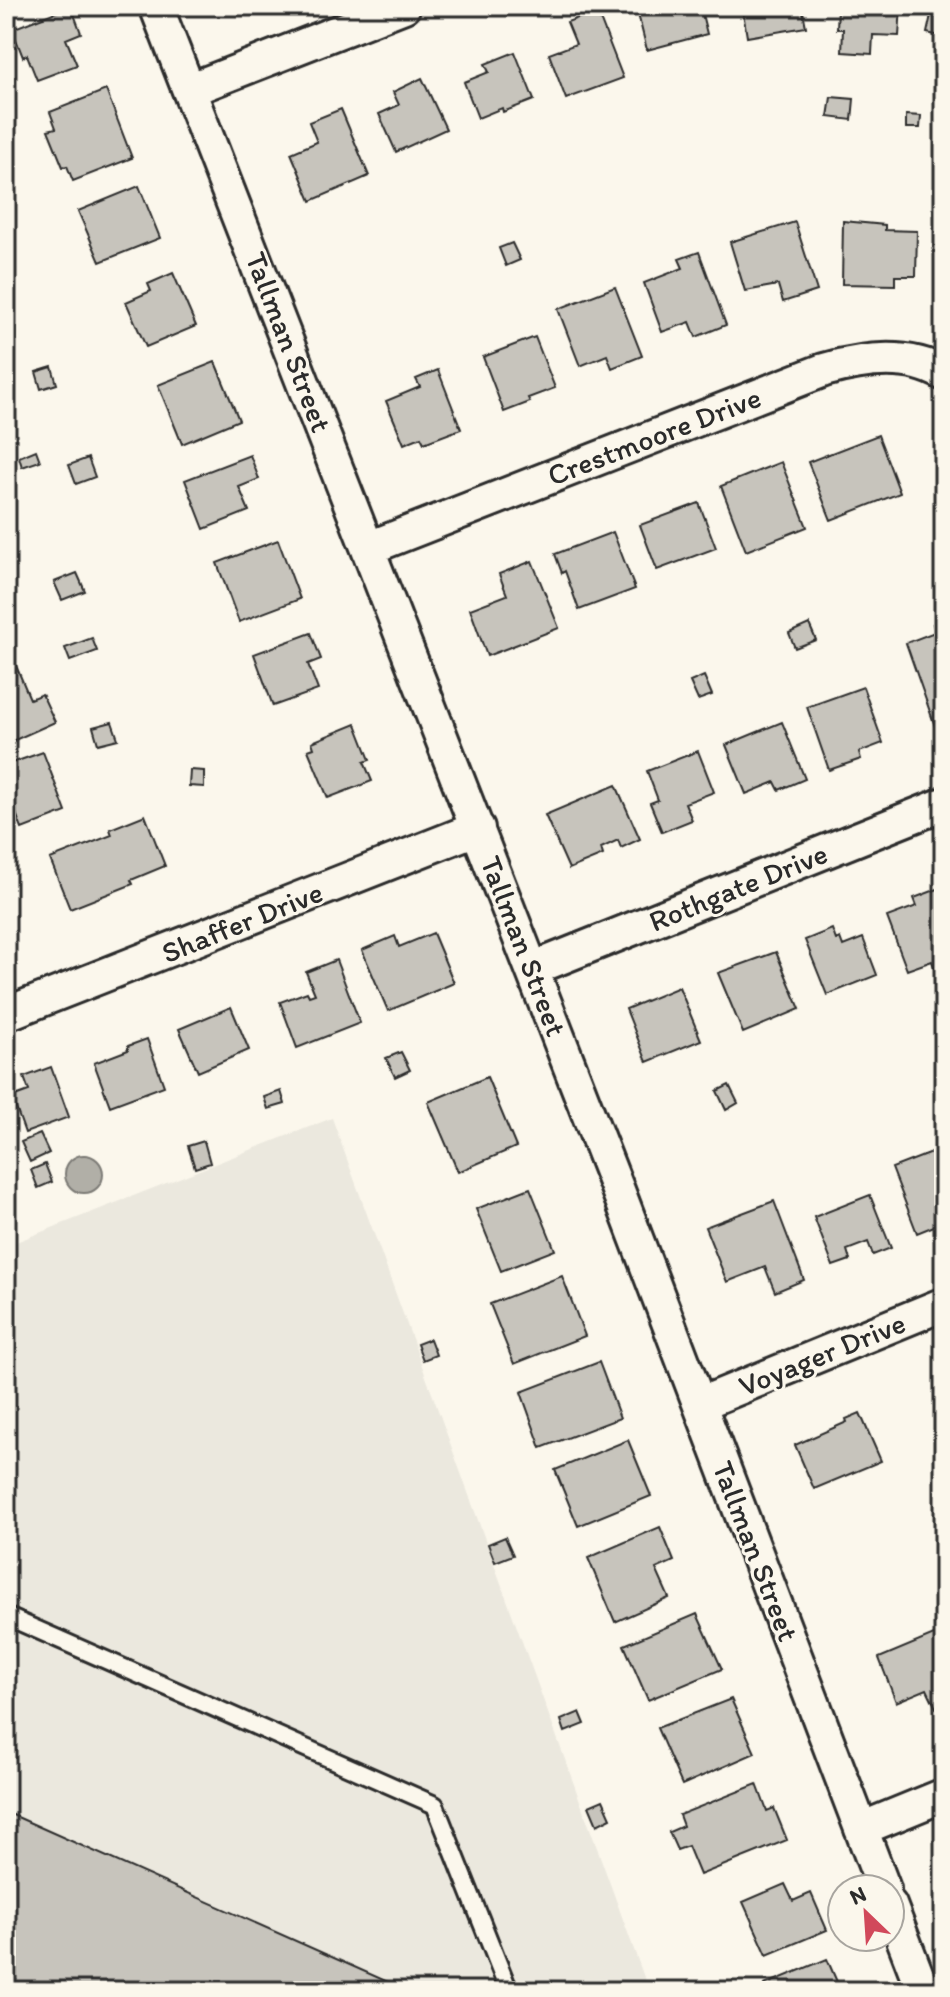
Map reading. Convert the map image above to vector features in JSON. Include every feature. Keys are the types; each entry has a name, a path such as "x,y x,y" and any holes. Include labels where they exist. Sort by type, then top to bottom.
{"street":[{"name":"Tallman Street","path":"156,6 478,828 878,1873"},
{"path":"189,90 404,6"},
{"name":"Crestmoore Drive","path":"369,548 824,370 860,360 900,361 944,374"},
{"name":"Rothgate Drive","path":"532,969 944,804"},
{"name":"Shaffer Drive","path":"9,1005 478,828"},
{"name":"Voyager Drive","path":"700,1404 944,1304"},
{"path":"861,1829 944,1795"},
{"path":"906,1947 923,1991"}],"lane":[{"path":"6,1616 435,1805 509,1991"}],"shaded area":[{"path":"332,1118 649,1991 6,1991 6,1246"},
{"path":"84,1155 97,1161 103,1174 97,1187 84,1193 71,1187 65,1174 71,1161"}],"building":[{"path":"71,6 81,33 66,39 77,65 37,80 27,55 23,57 12,29"},
{"path":"636,6 700,6 707,34 647,50"},
{"path":"742,6 802,6 806,27 747,37"},
{"path":"838,6 901,6 899,36 873,35 872,54 842,52 843,29 837,29"},
{"path":"933,6 944,6 944,37 927,33"},
{"path":"597,11 623,78 566,99 549,54 576,44 567,22"},
{"path":"515,52 534,100 478,118 464,82 489,72 485,64"},
{"path":"422,78 446,129 396,152 379,114 399,105 393,92"},
{"path":"106,90 132,158 73,181 67,166 63,167 48,130 56,128 50,112"},
{"path":"831,97 854,99 852,120 828,117"},
{"path":"341,109 369,176 311,201 291,153 317,142 309,122"},
{"path":"906,115 921,116 920,128 906,128"},
{"path":"139,186 160,238 100,262 78,211"},
{"path":"843,221 885,225 885,230 917,231 916,276 895,276 895,285 842,284"},
{"path":"795,222 817,291 783,302 778,285 745,291 730,242"},
{"path":"512,243 520,260 506,266 499,248"},
{"path":"699,252 726,325 696,337 690,322 662,332 644,283 683,268 679,259"},
{"path":"173,273 196,326 146,347 126,302 151,291 148,284"},
{"path":"615,287 642,356 612,368 607,355 580,366 558,309"},
{"path":"535,337 555,388 528,398 530,402 504,412 483,357"},
{"path":"215,362 239,420 182,444 158,385"},
{"path":"52,367 57,384 41,389 36,372"},
{"path":"438,370 461,429 424,443 421,437 404,444 386,401 420,387 416,379"},
{"path":"878,435 900,493 831,520 808,462"},
{"path":"36,450 40,461 22,467 19,457"},
{"path":"250,455 259,479 239,487 249,511 204,529 185,480"},
{"path":"88,458 95,477 76,484 69,465"},
{"path":"781,462 807,527 746,551 721,486"},
{"path":"699,503 716,548 657,570 640,525"},
{"path":"613,532 635,589 579,610 565,571 562,573 555,554"},
{"path":"278,540 300,599 239,622 217,563"},
{"path":"532,561 559,628 487,656 470,609 507,595 499,574"},
{"path":"77,573 85,591 62,600 54,582"},
{"path":"944,620 944,723 935,726 906,643 935,632 933,624"},
{"path":"809,624 816,640 795,648 789,633"},
{"path":"311,633 321,659 308,664 318,690 273,706 254,654"},
{"path":"92,638 97,651 70,661 65,648"},
{"path":"14,661 30,699 42,694 55,722 6,744 6,665"},
{"path":"704,676 712,695 698,700 690,682"},
{"path":"863,687 883,743 859,752 861,759 829,770 807,707"},
{"path":"112,722 118,739 98,744 93,727"},
{"path":"782,722 805,779 779,790 775,782 746,794 726,745"},
{"path":"356,724 370,760 364,762 372,781 328,798 308,750 314,748 312,742"},
{"path":"698,751 714,792 685,803 692,820 662,832 650,803 658,800 647,771"},
{"path":"43,752 66,812 22,829 6,787 6,765"},
{"path":"190,770 204,771 204,787 189,786"},
{"path":"616,785 640,839 621,848 618,840 601,848 603,855 569,869 545,815"},
{"path":"145,815 165,866 131,880 133,884 70,909 50,859 112,835 110,829"},
{"path":"943,887 944,972 937,975 932,961 907,970 887,917 917,906 914,898"},
{"path":"832,929 836,940 840,938 843,946 863,938 877,975 827,995 805,940"},
{"path":"433,933 454,983 388,1011 362,950 395,936 399,947"},
{"path":"776,952 800,1009 743,1033 718,973"},
{"path":"336,960 360,1023 297,1048 280,1002 307,992 309,996 315,994 306,972"},
{"path":"679,987 701,1040 647,1062 626,1009"},
{"path":"231,1007 249,1050 198,1072 179,1029"},
{"path":"147,1039 164,1086 110,1106 94,1063"},
{"path":"401,1052 410,1070 395,1077 386,1058"},
{"path":"51,1067 69,1117 25,1133 12,1097 29,1091 24,1077"},
{"path":"487,1077 516,1147 458,1172 428,1102"},
{"path":"729,1085 738,1103 726,1110 717,1091"},
{"path":"281,1091 285,1104 268,1109 264,1097"},
{"path":"40,1134 49,1153 30,1162 21,1142"},
{"path":"204,1141 210,1163 195,1168 188,1146"},
{"path":"944,1148 944,1222 917,1233 892,1168"},
{"path":"45,1164 52,1182 38,1188 31,1170"},
{"path":"530,1188 555,1250 501,1271 476,1209"},
{"path":"870,1195 891,1248 873,1255 868,1242 847,1250 850,1260 833,1266 814,1217"},
{"path":"774,1201 804,1280 775,1292 765,1267 727,1282 705,1227"},
{"path":"562,1276 585,1336 514,1364 490,1304"},
{"path":"430,1339 436,1355 423,1360 417,1344"},
{"path":"599,1362 620,1418 541,1448 521,1392"},
{"path":"860,1413 881,1461 814,1489 795,1445"},
{"path":"628,1440 651,1496 578,1526 555,1470"},
{"path":"660,1527 674,1561 656,1569 669,1598 615,1622 588,1558"},
{"path":"505,1537 513,1555 495,1562 488,1544"},
{"path":"697,1614 722,1669 648,1700 624,1645"},
{"path":"941,1632 944,1640 944,1705 936,1708 927,1689 896,1702 879,1658"},
{"path":"731,1699 755,1753 682,1785 657,1728"},
{"path":"580,1712 585,1724 565,1732 561,1720"},
{"path":"757,1784 767,1811 774,1808 787,1840 700,1875 688,1846 677,1850 669,1832 683,1826 679,1815"},
{"path":"603,1800 611,1818 597,1825 589,1806"},
{"path":"6,1812 397,1986 395,1991 6,1991"},
{"path":"785,1884 793,1901 811,1893 826,1930 767,1955 743,1902"},
{"path":"827,1959 841,1991 766,1991 764,1985"}]}
